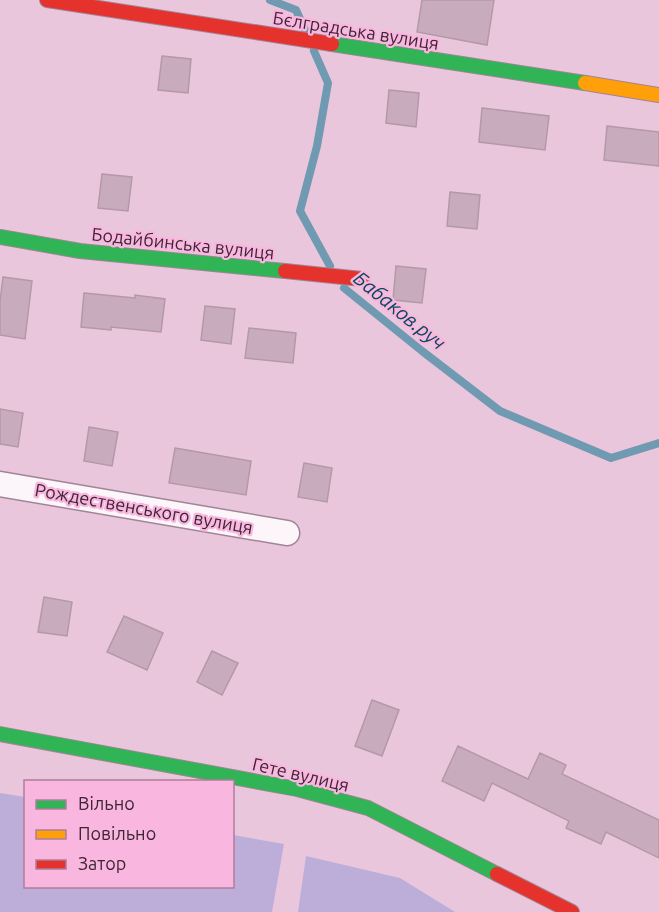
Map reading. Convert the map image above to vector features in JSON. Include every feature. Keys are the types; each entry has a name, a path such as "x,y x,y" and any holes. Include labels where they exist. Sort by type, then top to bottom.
{"street":[{"name":"Бєлградська вулиця","path":"47,0 659,95"},
{"name":"Бодайбинська вулиця","path":"0,237 80,251 362,279"},
{"name":"Рождественського вулиця","path":"0,484 287,533"},
{"name":"Гете вулиця","path":"0,735 297,789 368,808 572,912"}],"shaded area":[{"path":"0,793 24,797 24,888 234,888 234,835 284,844 272,912 0,912"},
{"path":"306,856 400,878 455,912 298,912"}],"building":[{"path":"422,0 494,0 487,45 417,32"},
{"path":"162,56 191,59 188,93 158,90"},
{"path":"389,90 419,93 416,127 386,123"},
{"path":"482,108 549,116 545,150 479,142"},
{"path":"607,126 659,132 659,166 604,160"},
{"path":"102,174 132,177 128,211 98,208"},
{"path":"450,192 480,195 477,229 447,226"},
{"path":"396,266 426,269 422,303 393,300"},
{"path":"3,277 32,281 25,339 0,335"},
{"path":"84,293 165,299 161,332 111,327 111,330 81,327"},
{"path":"205,306 235,309 231,344 201,340"},
{"path":"249,328 296,333 293,363 245,358"},
{"path":"0,409 23,413 18,447 0,444"},
{"path":"89,427 118,432 112,466 84,461"},
{"path":"175,448 251,461 246,495 169,483"},
{"path":"304,463 332,468 327,502 298,497"},
{"path":"44,597 72,602 67,636 38,632"},
{"path":"124,616 163,633 147,670 107,652"},
{"path":"212,651 238,663 222,695 197,682"},
{"path":"372,700 399,710 382,756 355,746"},
{"path":"458,746 528,779 540,753 566,765 562,774 659,820 659,858 606,832 601,844 566,828 569,821 492,783 484,801 442,781"}],"waterway":[{"name":"Бабаков.руч","path":"270,0 296,10 306,32"},
{"name":"Бабаков.руч","path":"314,51 328,83 317,146 300,211 330,266"},
{"name":"Бабаков.руч","path":"344,288 500,411 611,458 659,443"}],"traffic: fast":[{"path":"332,44 585,83"},
{"path":"0,237 80,251 285,271"},
{"path":"0,734 297,789 368,808 497,874"}],"traffic: slow":[{"path":"585,83 659,95"}],"traffic: jam":[{"path":"47,0 332,44"},
{"path":"285,271 362,279"},
{"path":"497,874 572,912"}]}
